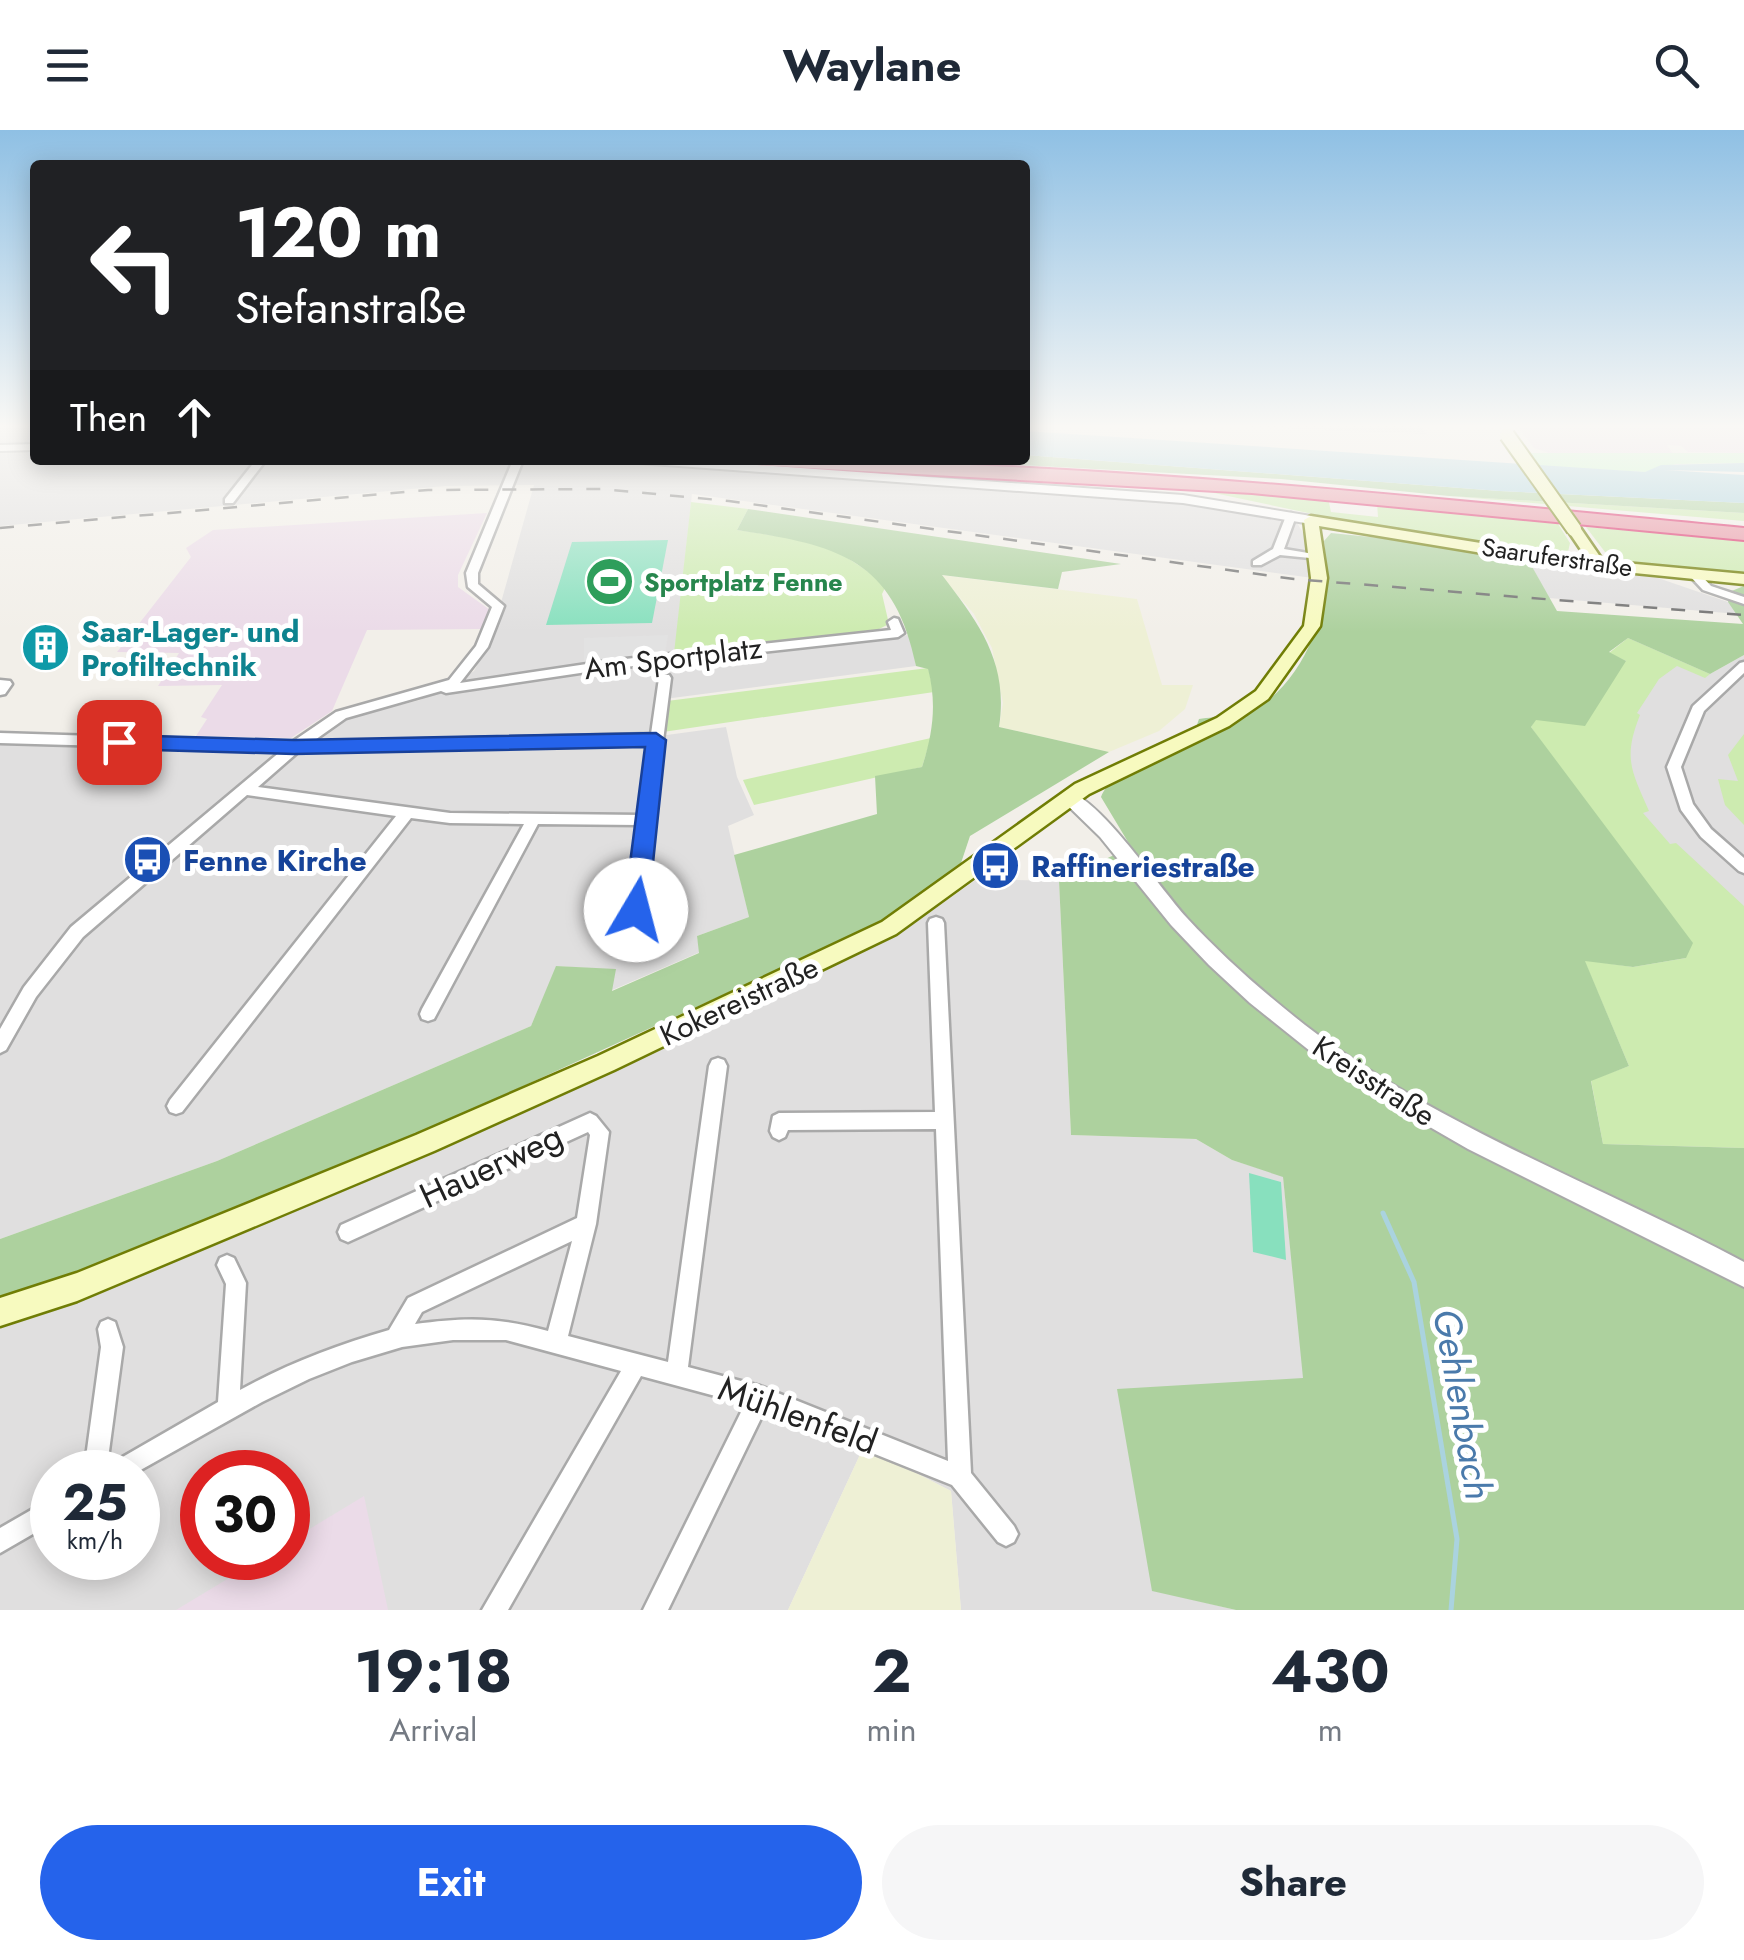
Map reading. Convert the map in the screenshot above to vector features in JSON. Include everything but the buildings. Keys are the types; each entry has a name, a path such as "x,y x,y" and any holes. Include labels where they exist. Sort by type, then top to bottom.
{"highway":[{"path":"1323,494 1744,530"},
{"path":"1379,494 1744,530"}],"main road":[{"path":"1549,494 1600,566"},
{"name":"Kokereistraße","path":"0,1312 77,1288 250,1218 606,1063 848,951 889,928 1069,797 1223,722 1262,695 1312,626 1318,598 1311,520"},
{"name":"Saaruferstraße","path":"1311,520 1554,561 1744,579"},
{"path":"1554,561 1573,556 1577,533"}],"street":[{"path":"229,502 235,494"},
{"path":"0,1045 30,992 77,932 294,747 358,708 437,691 466,670 495,621 498,606 472,585 472,573 504,494"},
{"path":"1110,494 1192,500 1311,520"},
{"path":"1278,551 1291,516"},
{"path":"1257,563 1278,551 1316,557"},
{"path":"1694,574 1707,588 1744,601"},
{"name":"Am Sportplatz","path":"437,691 622,663 898,633 894,622"},
{"path":"1744,666 1698,709 1674,767 1686,806 1706,833 1744,868"},
{"path":"636,910 665,678"},
{"path":"0,738 294,747 656,740"},
{"path":"246,790 406,814 648,820"},
{"name":"Kreisstraße","path":"1069,797 1113,840 1186,928 1260,999 1322,1049 1444,1127 1744,1275"},
{"path":"176,1106 406,814"},
{"path":"428,1014 534,820"},
{"path":"936,923 960,1477 1006,1534"},
{"path":"677,1373 718,1066"},
{"path":"779,1131 779,1122 942,1120"},
{"name":"Hauerweg","path":"348,1232 590,1122 600,1132 586,1224 556,1342"},
{"path":"397,1335 416,1305 586,1224"},
{"path":"227,1265 236,1283 228,1409"},
{"name":"Mühlenfeld","path":"155,1450 228,1409 340,1355 397,1335 471,1326 556,1342 760,1397 960,1477"},
{"path":"98,1450 112,1348 108,1329"},
{"path":"494,1610 637,1363"},
{"path":"655,1610 760,1397"},
{"path":"0,1541 30,1523"}],"shaded area":[{"path":"0,494 355,494 0,526"},
{"path":"531,494 692,494 674,659 910,635 916,666 657,700 652,737 726,727 737,777 754,815 728,826 749,917 697,936 700,952 610,991 615,970 557,966 531,1026 217,1161 0,1239 0,743 296,751 344,719 420,700 452,685 474,671 491,638"},
{"path":"692,494 1067,494 1212,505 1297,523 1307,539 1313,578"},
{"path":"487,513 458,575 458,587 490,610 483,629 367,630 332,711 291,738 196,736 207,719 201,717 222,685 158,686 179,653 117,652 191,557 186,548 213,530"},
{"path":"1530,563 1658,578 1728,602 1738,614 1549,598"},
{"path":"668,635 665,654 584,663 584,638"},
{"path":"1628,638 1710,674 1744,655 1744,939 1535,720"},
{"path":"977,879 1059,881 1071,1135 1196,1139 1232,1160 1283,1176 1304,1379 1152,1590 1236,1610 961,1610 951,1491 864,1446 788,1610 0,1610 0,1321 898,935"},
{"path":"364,1496 388,1610 176,1610 226,1580 310,1580 310,1529"}],"green space":[{"path":"1219,494 1328,498 1331,512 1378,517 1377,503 1558,524 1570,543 1568,552 1515,550 1360,524"},
{"path":"1430,494 1562,494 1744,503 1744,513"},
{"path":"1449,496 1744,513 1744,521"},
{"path":"691,502 748,509 737,530 817,544 849,559 886,586 882,594 889,624 873,632 674,653"},
{"path":"748,509 1121,564 1062,572 1058,589 942,575 979,627 995,663 1000,683 999,727 1109,752 970,836 961,863 885,921 247,1212 0,1303 0,1239 217,1161 531,1026 556,966 616,969 612,991 699,953 697,936 749,917 734,855 877,814 875,776 922,767 932,718 931,682 928,669 916,666 893,601 876,579 831,551 737,530"},
{"path":"1586,527 1744,540 1744,573 1621,561 1605,552"},
{"path":"1331,533 1429,543 1530,563 1557,611 1743,624 1728,602 1729,592 1744,586 1744,655 1710,674 1628,638 1609,652 1626,661 1585,726 1536,720 1531,727 1693,943 1686,958 1633,967 1585,961 1629,1066 1591,1081 1603,1144 1744,1148 1744,1610 1236,1610 1152,1591 1117,1389 1303,1378 1283,1177 1232,1160 1196,1139 1071,1135 1059,881 1131,847 1101,797 1115,779 1190,745 1199,719 1260,707 1293,673 1315,632 1321,610 1324,541"},
{"name":"Sportplatz Fenne","path":"668,540 652,623 546,625 572,542"},
{"path":"940,575 1137,599 1162,685 1193,685 1185,709 1159,731 1109,752 999,727 1003,703 992,648 974,614"},
{"path":"1628,638 1710,674 1705,678 1677,666 1659,679 1637,713 1640,715 1631,764 1649,811 1643,813 1670,844 1676,843 1744,906 1744,1148 1603,1144 1591,1080 1629,1066 1584,960 1633,967 1686,958 1531,727 1535,720 1626,661 1609,653"},
{"path":"928,668 934,692 663,732 667,701"},
{"path":"1744,734 1744,825 1725,805 1718,779 1738,781 1728,755"},
{"path":"931,738 922,767 754,805 743,780"},
{"path":"1249,1173 1281,1182 1286,1260 1253,1252"},
{"path":"864,1446 951,1491 961,1610 788,1610"}],"water":[{"path":"1562,494 1744,494 1744,503"}],"waterway":[{"name":"Gehlenbach","path":"1383,1213 1414,1282 1457,1539 1451,1610"}],"railway":[{"path":"0,528 382,494"},
{"path":"656,494 1294,579 1744,615"}],"place":[{"name":"Sportplatz Fenne","path":"609,582"},
{"name":"Saar-Lager- und Profiltechnik","path":"46,648"},
{"name":"Fenne Kirche","path":"148,860"},
{"name":"Raffineriestraße","path":"996,866"}],"route":[{"path":"119,742 294,747 656,740 636,910"}]}
